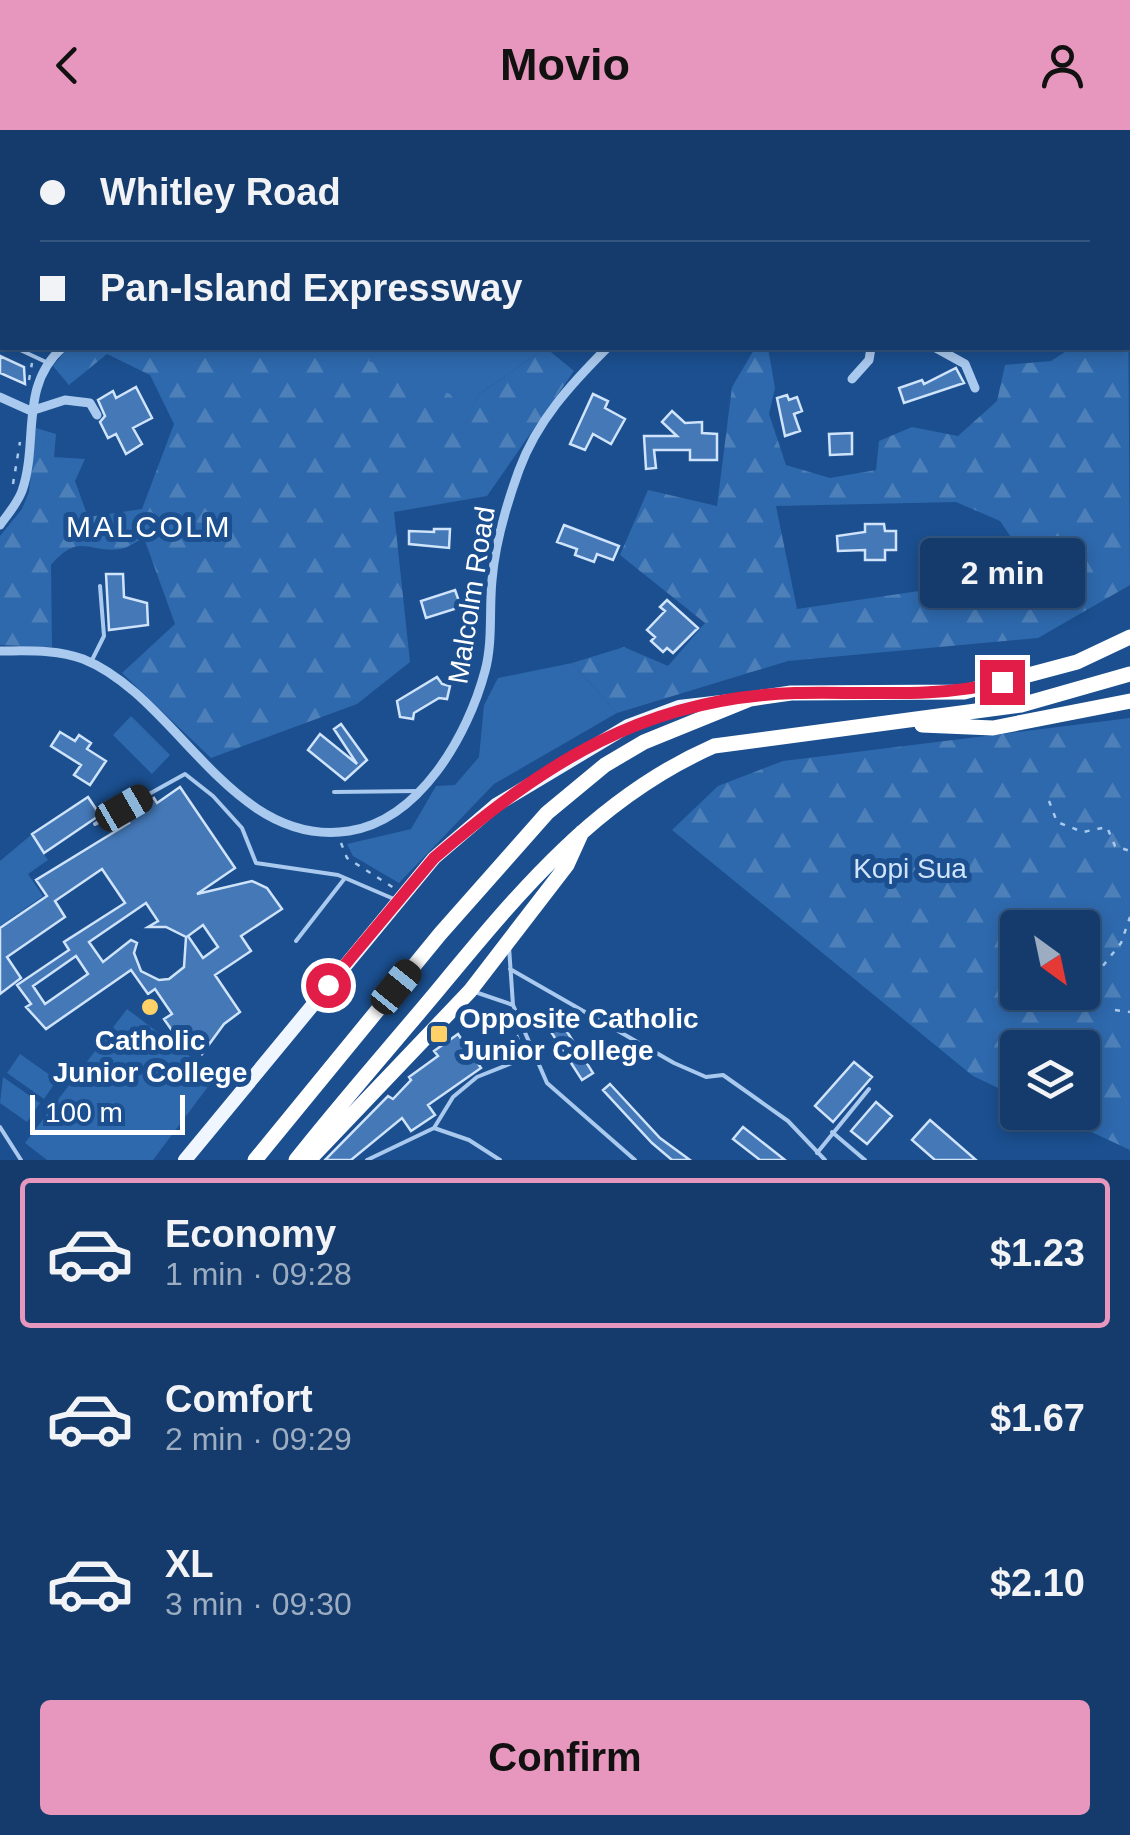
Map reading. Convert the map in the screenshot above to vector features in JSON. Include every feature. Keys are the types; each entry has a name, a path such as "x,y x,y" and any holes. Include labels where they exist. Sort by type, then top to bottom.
{"highway":[{"path":"255,1160 440,934 559,802 644,742 750,698 791,693 964,692 1077,662 1130,637"},
{"path":"296,1160 526,883 583,828 668,766 714,746 1021,705 1130,674"},
{"path":"878,723 993,728 1130,701"},
{"path":"309,1160 470,991 567,865 583,828"}],"main road":[{"path":"185,1160 396,899 434,858 496,805 628,726 678,707 750,698"}],"street":[{"path":"0,525 24,487 31,411 46,362 60,350"},
{"name":"Malcolm Road","path":"0,650 54,652 90,664 129,691 209,768 259,809 314,832 337,832 380,823 399,812 418,790 454,744 473,709 486,669 496,546 520,466 547,414 605,350"},
{"path":"852,379 869,360 871,350"},
{"path":"940,350 964,364 975,388"},
{"path":"0,397 31,411 77,399 90,403 98,415"}],"lane":[{"path":"20,350 46,362"},
{"path":"90,664 104,636 100,586"},
{"path":"94,824 185,774 214,796 242,828 256,863 344,878 396,899"},
{"path":"334,792 418,790"},
{"path":"296,941 344,878"},
{"path":"509,942 514,1004 532,1055 561,1100 634,1160"},
{"path":"510,970 674,1063 706,1077 723,1074 788,1121 825,1160"},
{"path":"470,991 514,1004"},
{"path":"366,1160 434,1128 453,1097 477,1077 532,1055"},
{"path":"816,1153 869,1089"},
{"path":"0,1127 20,1160"},
{"path":"434,1128 469,1140 500,1160"},
{"path":"832,1132 864,1160"}],"path":[{"path":"1049,800 1057,822 1083,832 1107,827 1115,846 1130,851"},
{"path":"337,832 347,858 400,892 396,899"},
{"path":"1100,971 1121,943 1130,917"},
{"path":"1115,1010 1130,1012"},
{"path":"515,1029 525,1057"}],"green space":[{"path":"66,350 374,350 369,361 450,394 468,417 478,395 543,350 574,371 487,496 394,512 410,662 357,704 211,758 122,673 175,624 144,538 121,549 78,546 61,555 51,565 52,647 0,645 0,536 22,509 29,492 36,428 56,434 54,457 85,459 75,481 88,517 142,509 174,424 150,375 107,354 69,385 53,366"},
{"path":"373,350 543,350 478,395 468,418 369,361"},
{"path":"754,350 768,350 775,388 769,414 786,465 830,478 876,470 879,441 912,427 958,436 997,401 1005,365 1051,361 1068,350 1128,350 1130,585 1038,638 788,661 617,713 572,663 624,647 668,666 705,623 620,555 648,490 717,506 732,387","holes":["956,502 1000,521 1023,555 919,591 797,609 776,506"]},
{"path":"572,663 617,713 494,784 399,883 353,856 347,844 411,829 436,786 455,785 479,757 484,705 498,678"},
{"path":"131,716 170,755 152,774 113,735"},
{"name":"Kopi Sua","path":"1130,718 1130,1150 1087,1130 1100,1130 1100,1030 1000,1030 1000,1089 973,1076 672,830 718,786 783,761"},
{"path":"31,835 48,860 28,874 43,896 0,926 0,861"},
{"path":"127,1009 216,1076 153,1160 47,1160 25,1143"},
{"path":"20,1054 57,1080 44,1099 7,1073"},
{"path":"3,1077 40,1103 27,1122 0,1103"}],"building":[{"path":"0,356 24,367 25,384 0,373"},
{"path":"956,368 964,383 904,403 899,388 922,380 924,384"},
{"path":"136,387 152,418 133,428 142,444 126,454 116,434 108,438 100,422 105,416 98,400 113,391 116,398"},
{"path":"593,394 608,401 605,408 625,419 611,444 593,434 585,450 570,444"},
{"path":"787,395 789,400 797,397 802,411 794,414 800,431 785,436 777,398"},
{"path":"672,411 685,423 702,422 702,433 717,434 717,460 690,460 690,450 654,450 656,468 646,469 644,436 677,436 662,422"},
{"path":"852,433 852,454 830,455 829,434"},
{"path":"865,524 884,524 885,531 896,531 896,550 885,550 885,560 865,560 865,550 838,551 837,536 865,532"},
{"path":"564,525 619,546 613,560 597,554 594,562 575,555 577,549 557,542"},
{"path":"450,529 449,548 409,544 409,531"},
{"path":"106,574 123,574 124,597 147,603 148,625 109,630"},
{"path":"455,590 461,607 426,618 421,601"},
{"path":"667,600 698,628 673,653 667,648 663,652 651,641 655,637 647,630 665,611 660,607"},
{"path":"437,677 450,686 447,699 439,698 414,713 413,719 400,717 397,701"},
{"path":"341,724 367,760 345,780 308,750 320,734 357,764 334,729"},
{"path":"60,732 75,741 79,735 91,743 87,749 106,761 90,785 74,775 81,765 51,746"},
{"path":"180,787 235,868 197,894 252,881 267,888 282,909 241,936 251,951 215,975 240,1012 224,1024 202,1054 191,1038 182,1045 164,1019 172,1014 155,989 148,994 131,970 46,1029 26,1007 31,1004 17,985 69,950 64,942 125,903 102,869 55,901 65,917 7,957 21,978 0,994 0,928 47,896 36,880 129,823 123,815 154,798 157,803","holes":["146,903 158,921 148,927 166,927 186,937 184,967 169,979 159,980 141,971 134,953 137,943 131,940 103,962 89,942","203,925 218,947 203,958 188,936","76,956 88,974 45,1004 33,986"]},
{"path":"88,797 100,815 44,853 32,834"},
{"path":"556,1014 593,1073 582,1080 544,1021"},
{"path":"458,1034 481,1068 428,1105 435,1115 411,1131 402,1118 351,1160 325,1160 388,1096 393,1099 411,1080 409,1077 438,1056 434,1051"},
{"path":"854,1062 872,1077 833,1122 815,1106"},
{"path":"610,1084 660,1138 690,1160 672,1160 652,1143 603,1090"},
{"path":"876,1102 892,1116 867,1144 851,1131"},
{"path":"930,1120 976,1160 935,1160 912,1140"},
{"path":"743,1127 785,1160 760,1160 733,1139"}],"place":[{"name":"Catholic Junior College","path":"150,1007"},
{"name":"Opposite Catholic Junior College","path":"439,1034"}],"district":[{"name":"MALCOLM","path":"149,527"}],"route":[{"path":"328,985 434,858 496,805 628,726 678,707 791,693 964,692 1002,682"}]}
